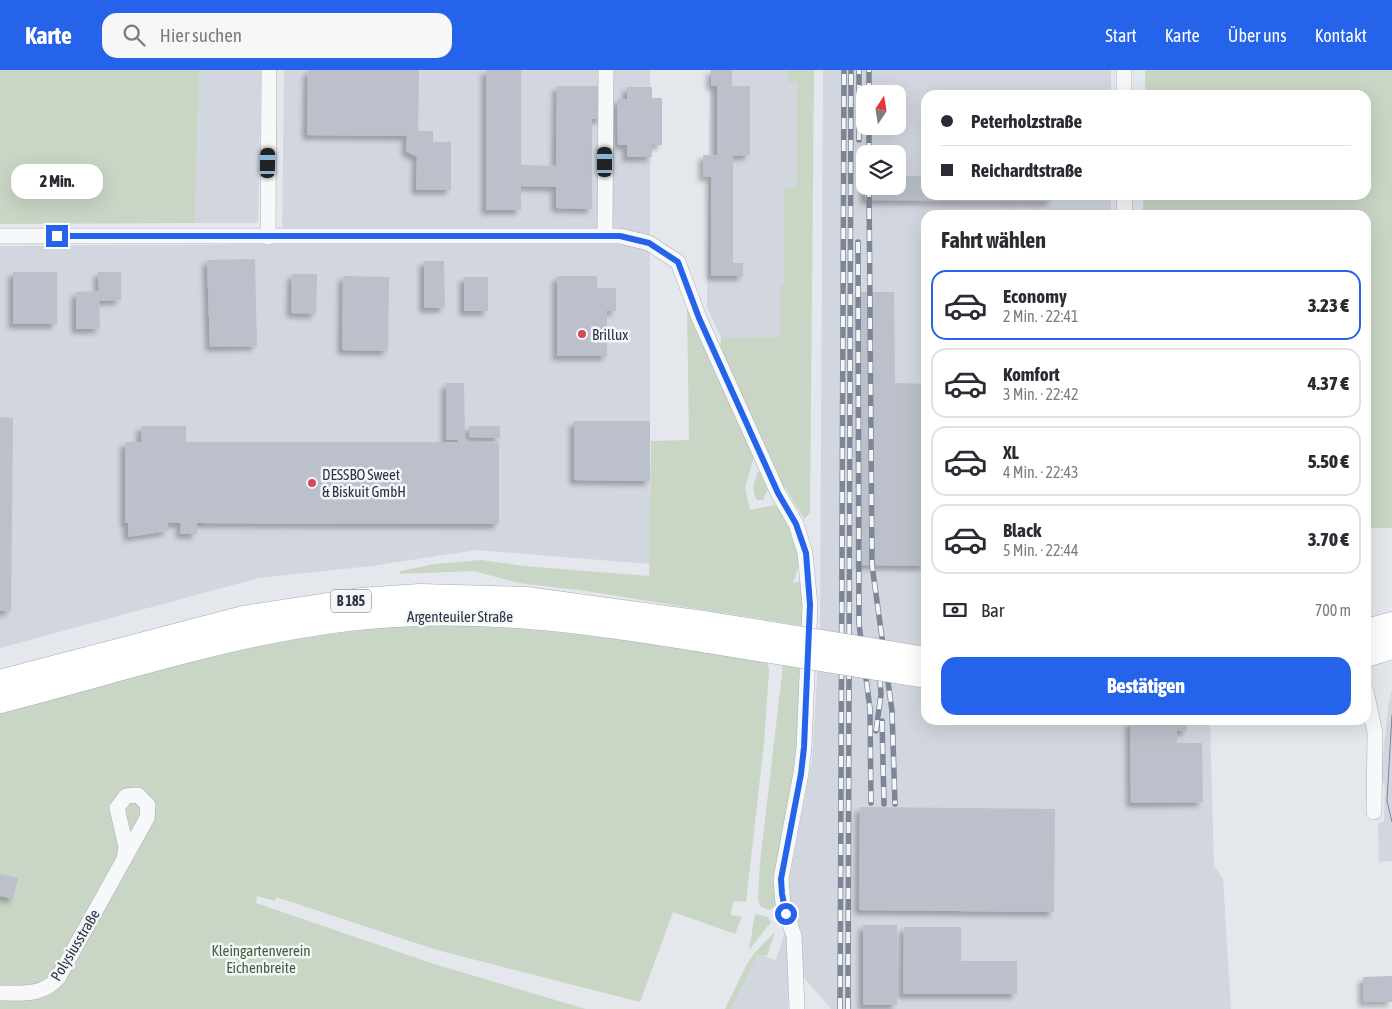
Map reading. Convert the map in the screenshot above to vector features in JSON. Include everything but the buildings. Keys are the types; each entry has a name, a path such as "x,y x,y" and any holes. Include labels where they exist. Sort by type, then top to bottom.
{"main road":[{"name":"Argenteuiler Straße","path":"0,682 243,618 360,600 440,596 526,598 709,632 921,675"},
{"name":"Argenteuiler Straße","path":"0,701 208,646 273,631 380,616 445,614 548,618 709,632 921,659"},
{"path":"1371,630 1392,624"},
{"path":"1371,653 1392,647"}],"street":[{"path":"268,237 269,70"},
{"path":"605,236 606,70"},
{"path":"1124,70 1124,90"},
{"path":"0,236 620,236 649,243 678,262 699,318 778,493 802,539 809,584 809,647 801,774 781,879 783,904 794,936 797,1009"},
{"path":"1371,714 1375,733 1374,812"},
{"name":"Polysiusstraße","path":"0,993 33,993 52,985 124,859"}],"shaded area":[{"path":"199,70 261,70 258,223 195,223"},
{"path":"284,70 650,70 650,564 477,550 371,566 259,578 0,648 0,246 282,244"},
{"path":"710,70 788,70 788,82 798,82 797,188 784,188 784,284 780,284 780,337 721,338 707,307"},
{"path":"823,70 1111,70 1111,90 921,90 921,200 1111,200 1111,210 921,210 921,725 1210,725 1214,866 1223,879 1231,1009 831,1009 803,977 798,919 788,964 788,1009 732,1009 757,954 776,960 792,909 788,892 812,760 820,629"},
{"path":"1392,690 1392,861 1379,862 1378,824 1384,821 1385,786 1381,778 1388,707"}],"green space":[{"path":"0,70 199,70 195,223 0,224"},
{"path":"788,70 814,70 810,513 804,519 785,487 783,518 788,525 800,561 793,583 803,581 804,626 586,591 518,583 474,571 399,574 401,571 434,564 481,560 524,566 649,576 651,441 689,440 687,305 754,457 745,488 750,510 774,505 779,509 779,478 720,350 721,338 780,337 780,284 784,284 784,188 797,188 797,82 788,82"},
{"path":"1145,70 1392,70 1392,528 1371,528 1371,210 1143,210 1143,200 1371,200 1371,90 1145,90"},
{"path":"758,472 761,472 768,489 763,500 757,500 754,494 754,483"},
{"name":"Kleingartenverein Eichenbreite","path":"425,625 511,628 554,632 639,642 767,661 769,671 764,743 746,902 733,901 731,915 742,917 735,934 673,912 640,1002 437,950 276,897 275,901 257,896 256,903 434,964 586,1009 0,1009 0,710 211,655 212,657 291,640 344,632"},
{"path":"783,665 802,668 798,750 775,876 777,906 769,910 760,906 758,898 760,863"},
{"path":"755,914 768,917 771,922 749,950"},
{"path":"775,932 767,956 757,955 732,1009 725,1009 747,964 756,951"}],"tram line":[{"path":"1392,715 1387,801 1392,822"}],"railway":[{"path":"840,1009 844,70"},
{"path":"848,1009 851,70"},
{"path":"859,70 859,140"},
{"path":"869,70 869,85"},
{"path":"869,135 869,145"},
{"path":"869,195 872,565 892,711 895,804"},
{"path":"858,242 859,624 870,709 871,803"},
{"path":"876,731 881,694 879,664"},
{"path":"882,721 884,804"}],"place":[{"name":"Brillux","path":"582,334"},
{"name":"DESSBO Sweet & Biskuit GmbH","path":"312,483"}],"route":[{"path":"57,236 620,236 656,246 678,262 699,318 778,493 796,524 802,539 808,565 810,605 804,747 796,803 781,879 783,904 786,914"}]}
